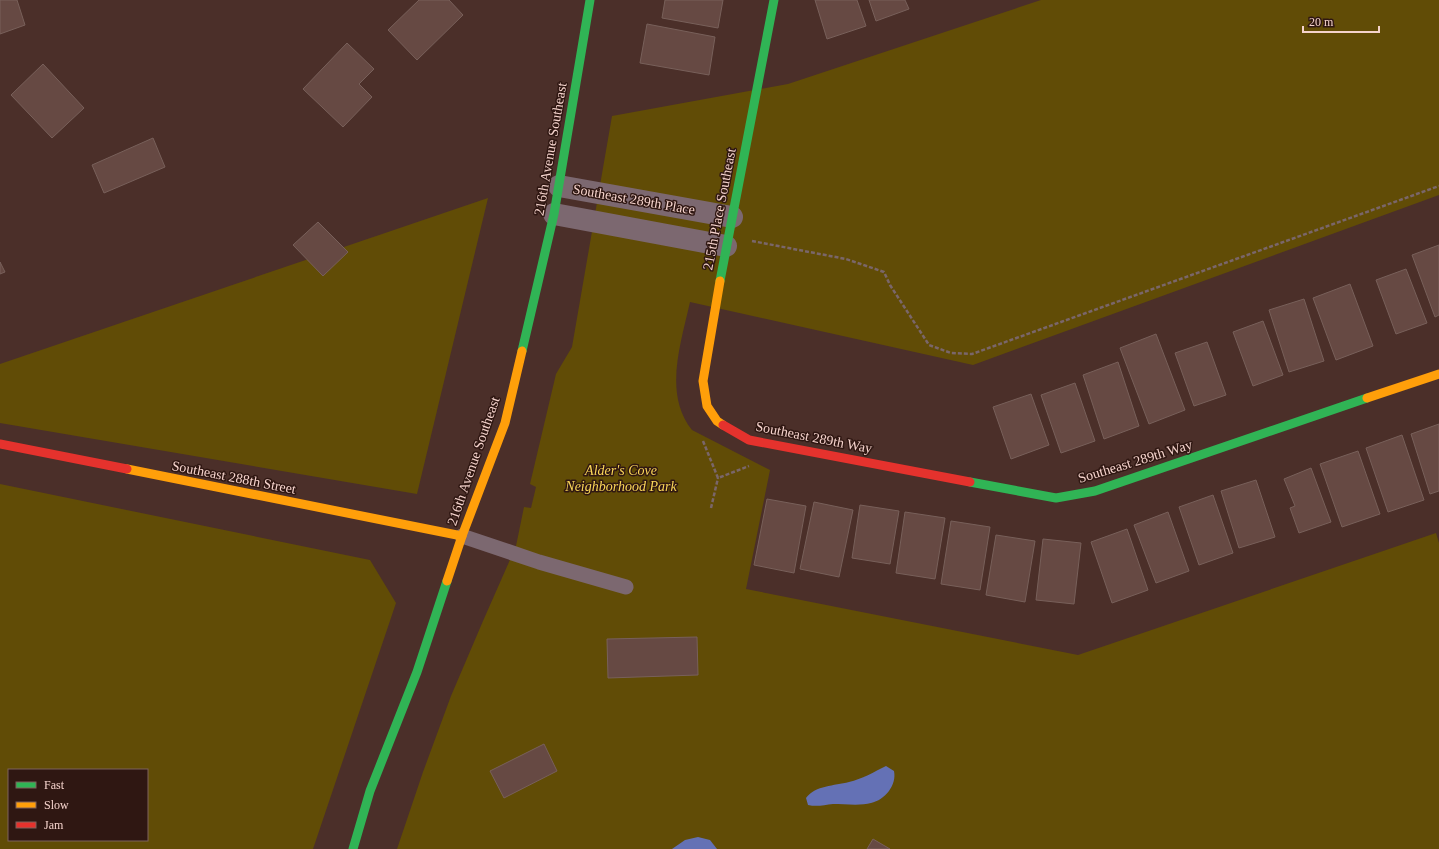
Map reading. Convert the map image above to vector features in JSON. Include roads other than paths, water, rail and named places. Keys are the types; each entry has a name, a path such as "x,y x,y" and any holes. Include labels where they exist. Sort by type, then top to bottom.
{"street":[{"name":"216th Avenue Southeast","path":"353,849 370,790 417,672 462,536 505,423 554,214 590,0"},
{"name":"215th Place Southeast","path":"717,421 707,406 703,381 728,233 774,0"},
{"name":"Southeast 289th Place","path":"559,186 728,233"},
{"name":"Southeast 289th Place","path":"554,214 728,233"},
{"name":"Southeast 289th Way","path":"717,421 749,440 1056,498 1095,491 1439,374"},
{"name":"Southeast 288th Street","path":"0,444 462,536"}],"lane":[{"path":"462,536 539,562 626,587"}],"water":[{"path":"886,766 894,771 894,781 889,791 881,799 871,803 852,805 808,805 806,798 820,788 859,779"},
{"path":"698,837 710,840 717,849 672,849 685,840"}],"park label":[{"name":"Alder's Cove Neighborhood Park","path":"621,478"}]}
